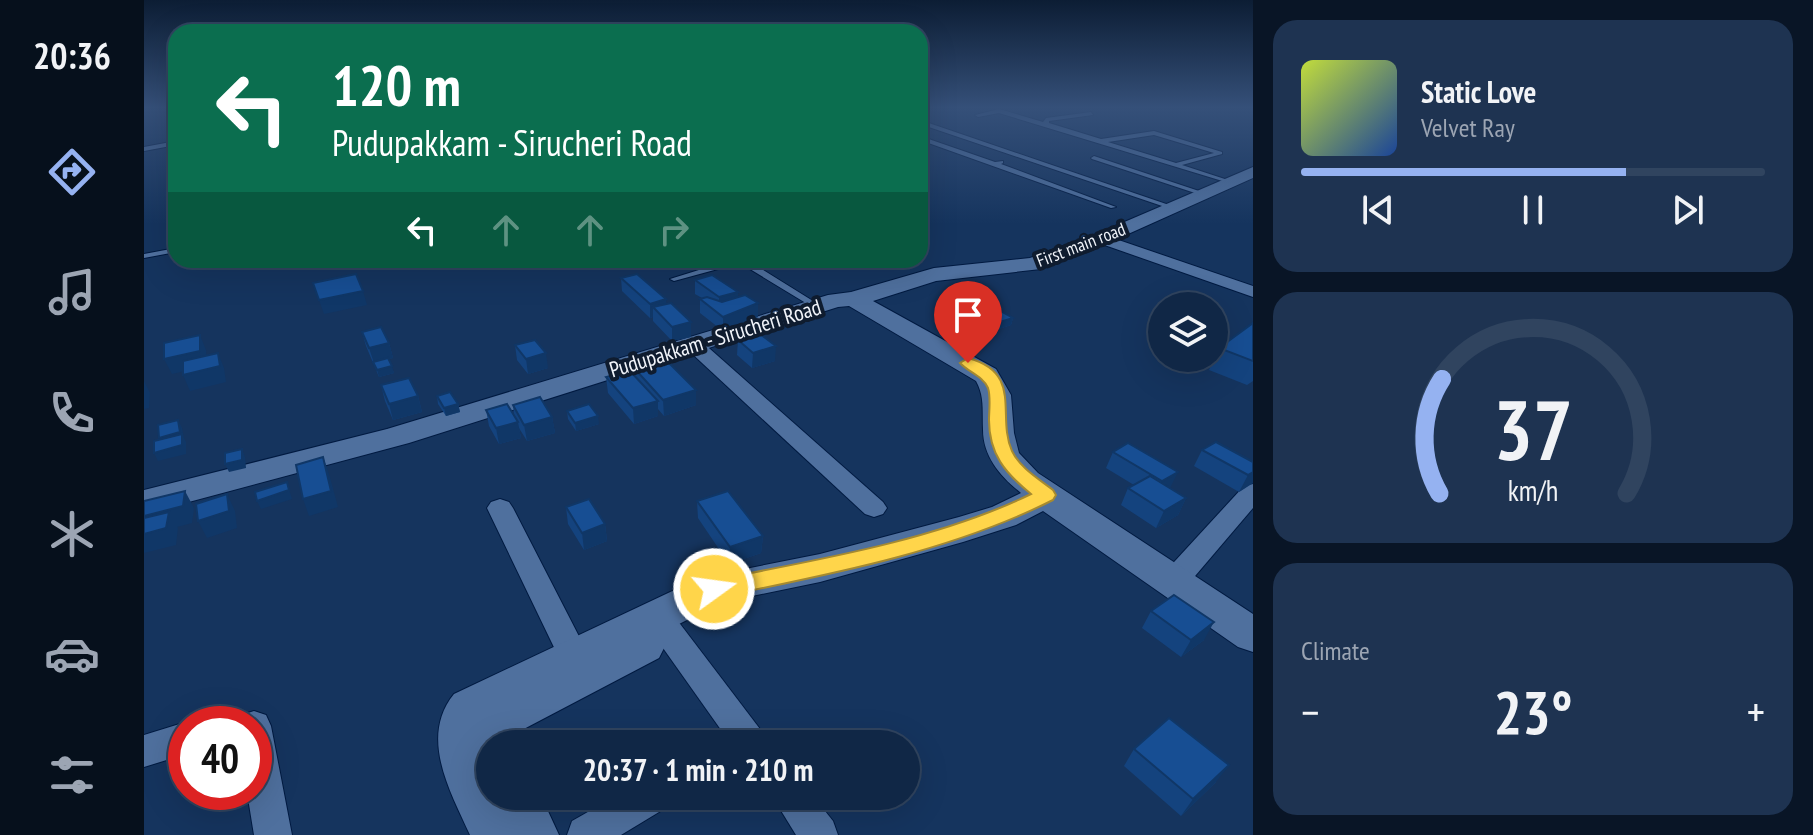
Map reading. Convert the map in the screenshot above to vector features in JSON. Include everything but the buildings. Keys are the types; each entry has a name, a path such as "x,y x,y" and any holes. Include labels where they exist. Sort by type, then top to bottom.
{"street":[{"name":"First main road","path":"853,299 934,275 1033,264 1101,239 1253,172"},
{"path":"1101,239 1253,292"},
{"name":"Pudupakkam - Sirucheri Road","path":"144,502 336,454 817,306 853,299 986,375 997,388 999,439 1004,455 1018,473 1253,635"},
{"path":"694,345 874,508"},
{"path":"1174,581 1253,492"},
{"path":"491,730 504,716 728,585 820,568 963,529 1053,500"},
{"path":"500,508 574,657"},
{"path":"496,835 460,746 460,718 478,703 574,657 663,625"},
{"path":"663,625 737,730"},
{"path":"144,751 168,744"},
{"path":"269,810 273,835"},
{"path":"521,810 533,835"},
{"path":"586,835 628,810"},
{"path":"800,810 819,835"}],"lane":[{"path":"943,146 1113,207"},
{"path":"976,146 1166,210"},
{"path":"987,146 1166,210"},
{"path":"1110,146 1231,182"},
{"path":"1173,165 1220,153 1197,146"},
{"path":"1116,148 1093,156 1203,194"},
{"path":"995,164 1021,157"},
{"path":"144,253 168,251"},
{"path":"674,279 713,268"},
{"path":"754,268 817,306"}],"route":[{"path":"714,589 820,568 988,522 1046,495 1018,473 1004,455 999,439 997,388 986,375 968,363"}]}
